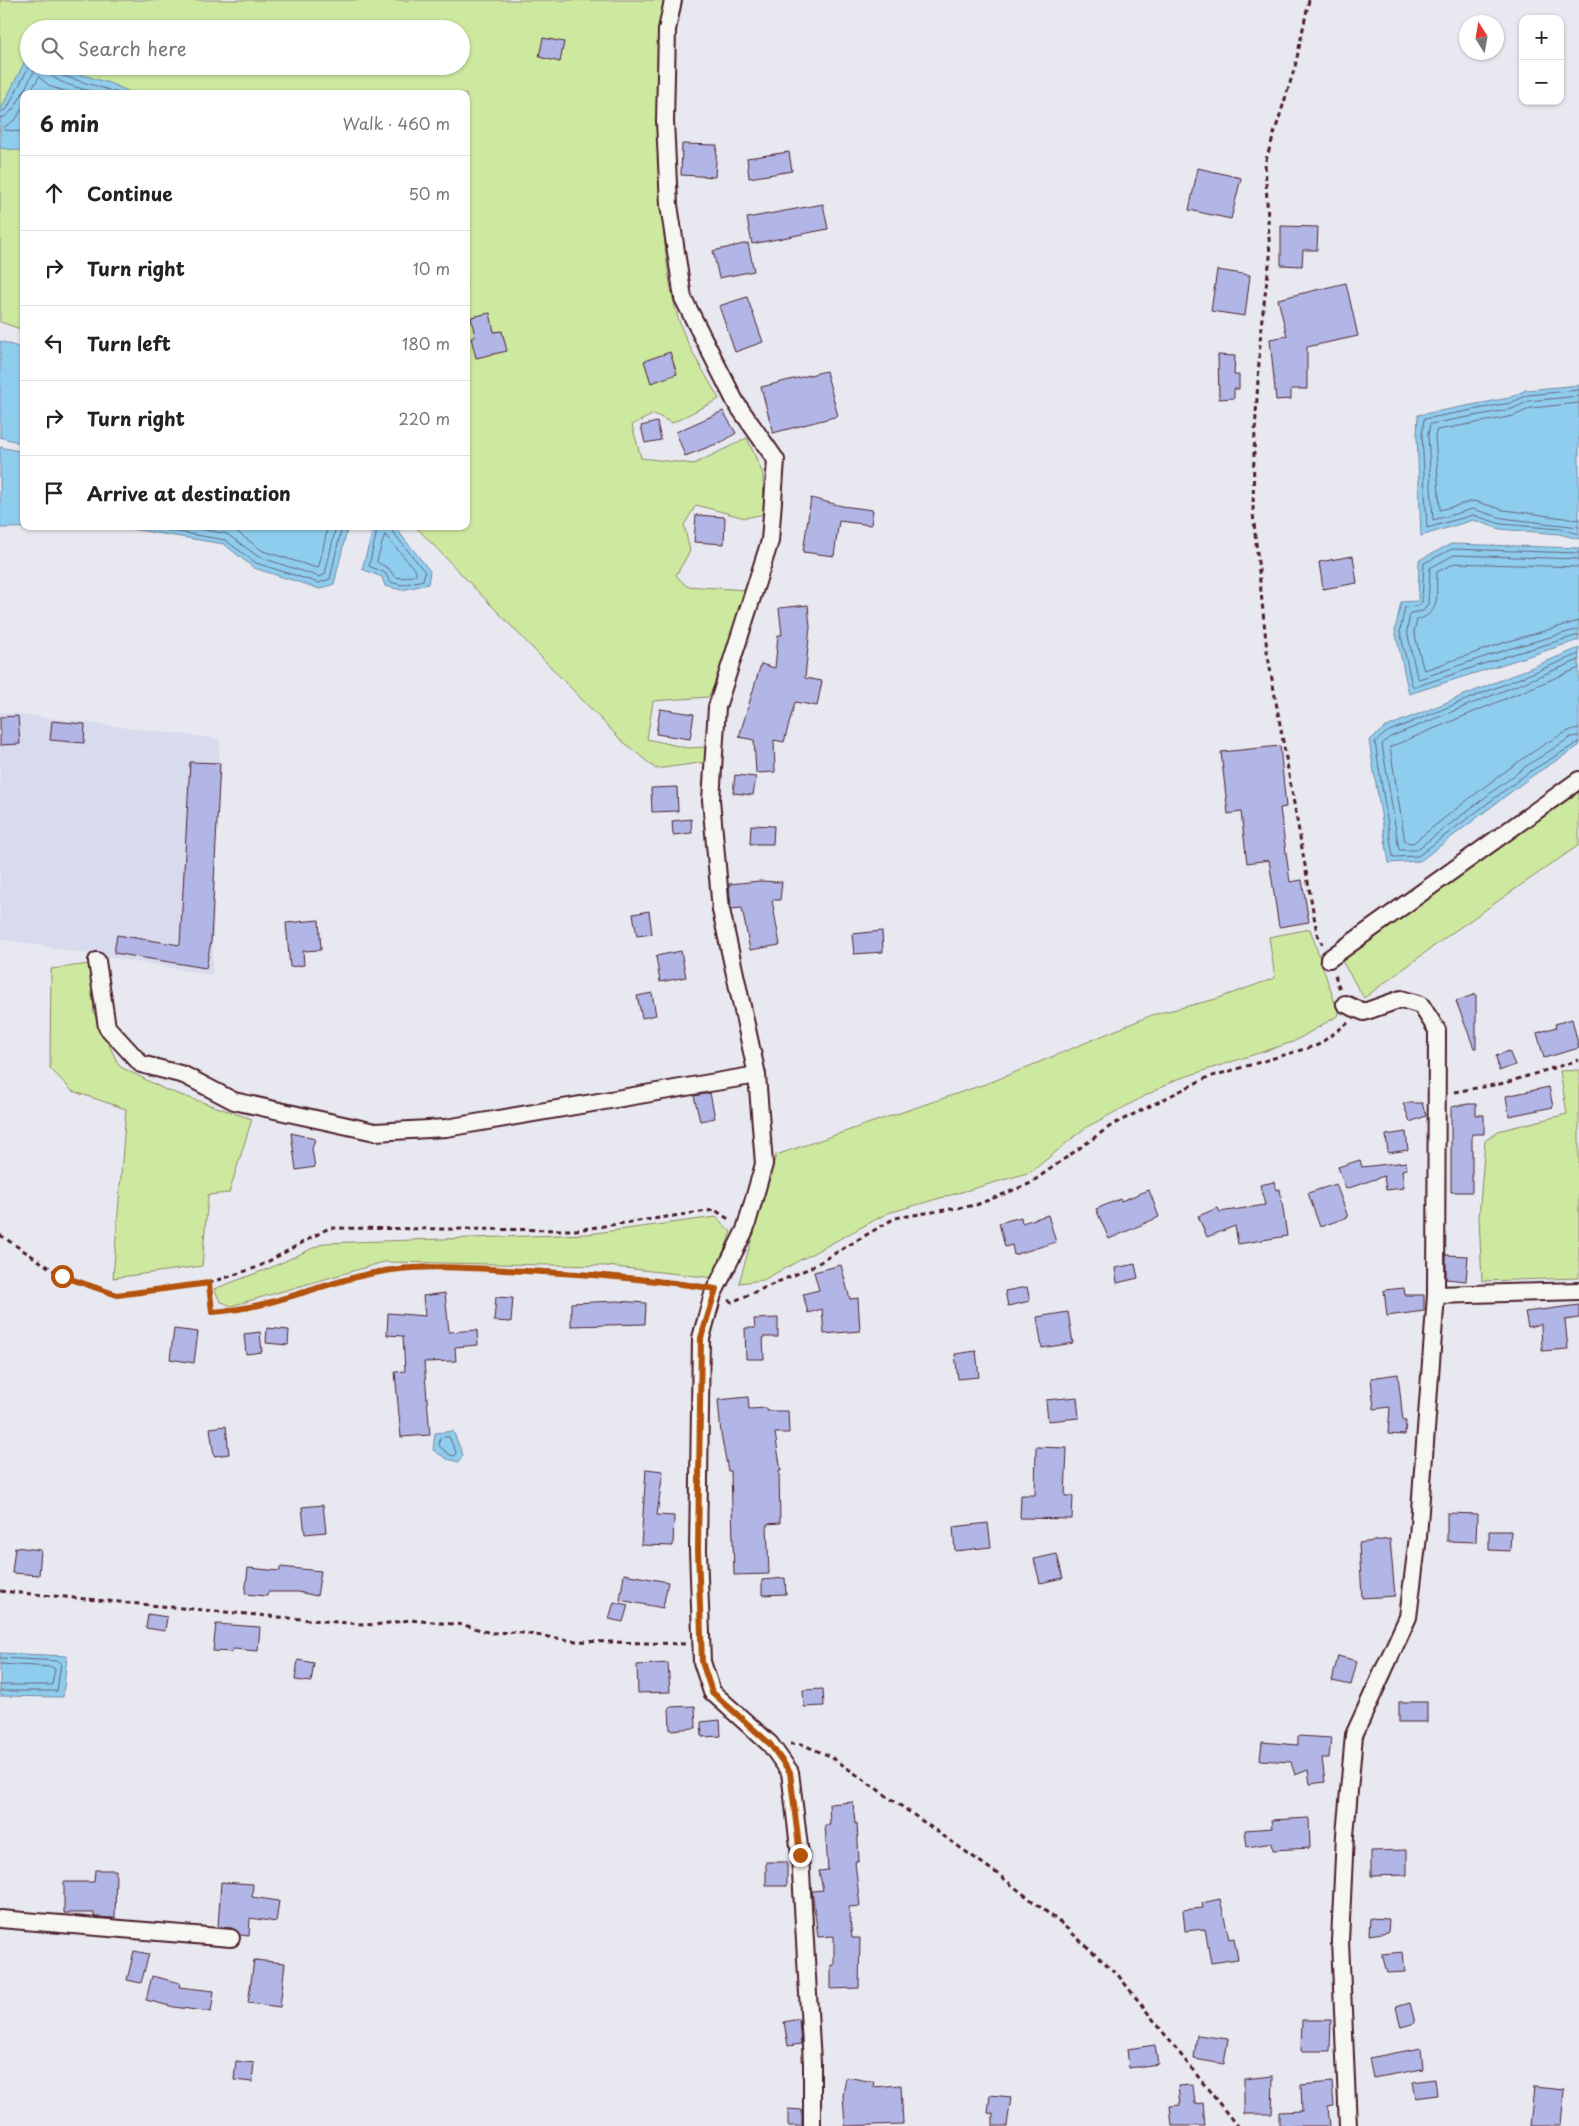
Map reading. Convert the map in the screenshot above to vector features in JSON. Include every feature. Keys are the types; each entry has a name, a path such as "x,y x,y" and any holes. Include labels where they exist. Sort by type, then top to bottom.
{"street":[{"path":"673,0 667,30 665,121 669,206 683,298 736,402 776,460 770,541 717,707 711,800 721,910 757,1075 764,1164 745,1230 715,1292 701,1338 698,1550 702,1662 712,1692 770,1744 790,1772 800,1845 812,2063 812,2126"},
{"path":"1329,959 1579,780"},
{"path":"97,961 107,1027 141,1064 184,1075 234,1101 375,1132 446,1128 757,1075"},
{"path":"1344,1004 1364,1012 1401,999 1421,1005 1437,1030 1439,1095 1436,1295 1418,1538 1408,1617 1354,1735 1345,1835 1340,1941 1348,2126"},
{"path":"1436,1295 1579,1292"},
{"path":"0,1919 231,1938"}],"path":[{"path":"209,1283 212,1312 237,1311 339,1280 394,1269 470,1268 560,1272 658,1280 715,1292 732,1302 810,1268 896,1218 976,1205 1029,1184 1112,1125 1206,1078 1318,1045 1348,1023 1344,1004 1329,959 1317,933 1267,651 1253,513 1254,451 1261,326 1270,257 1265,164 1295,67 1309,0"},
{"path":"1439,1095 1504,1082 1579,1060"},
{"path":"0,1235 62,1276 117,1295 209,1283 258,1267 329,1228 576,1230 715,1210 745,1230"},
{"path":"0,1590 375,1625 410,1620 464,1626 491,1633 516,1632 575,1641 701,1645"},
{"path":"770,1744 800,1744 830,1756 999,1875 1062,1924 1118,1975 1237,2126"}],"shaded area":[{"path":"0,712 220,739 212,975 0,939"}],"green space":[{"path":"0,0 666,0 660,51 658,125 667,260 674,304 682,329 691,350 719,399 672,423 654,414 632,425 641,458 694,464 747,438 763,474 764,514 745,518 696,505 684,525 690,551 676,575 686,586 747,590 723,669 708,697 653,701 647,739 687,748 707,747 706,762 656,769 620,739 419,530 470,530 470,90 20,90 20,329 0,322"},
{"path":"1579,790 1579,845 1449,935 1364,998 1342,961"},
{"path":"1310,929 1339,1015 1293,1042 1175,1080 1085,1128 1031,1172 888,1213 763,1280 739,1283 776,1155 994,1081 1152,1015 1216,999 1275,978 1269,937"},
{"path":"89,964 94,1013 119,1066 166,1090 252,1119 229,1193 208,1195 202,1266 113,1278 126,1109 72,1091 50,1068 51,969"},
{"path":"1579,1070 1579,1278 1482,1281 1479,1218 1485,1141 1498,1131 1567,1114 1560,1071"},
{"path":"716,1217 731,1232 714,1278 606,1266 384,1262 231,1306 220,1301 214,1289 270,1268 324,1243 588,1234"}],"water":[{"path":"20,71 20,75 83,75 125,90 20,90 20,150 0,148 0,111"},
{"path":"0,341 20,348 20,443 0,437"},
{"path":"1579,385 1579,539 1559,534 1500,529 1473,520 1421,536 1418,415 1509,398 1526,390"},
{"path":"0,447 20,451 20,528 0,528"},
{"path":"138,530 347,530 334,584 320,589 254,568 224,544"},
{"path":"373,530 397,530 430,571 428,584 402,590 385,586 382,577 362,569"},
{"path":"1451,544 1579,548 1579,640 1409,694 1395,630 1401,602 1418,601 1419,560"},
{"path":"1579,648 1579,746 1532,776 1420,861 1389,863 1369,741 1384,728"},
{"path":"453,1431 463,1455 459,1462 447,1459 433,1450 435,1433"},
{"path":"0,1653 67,1656 63,1697 0,1696"}],"building":[{"path":"543,38 564,42 560,62 539,57"},
{"path":"682,144 717,145 715,177 681,175"},
{"path":"789,152 792,171 749,178 747,158"},
{"path":"1198,168 1241,178 1231,219 1189,210"},
{"path":"823,204 828,229 752,244 747,218"},
{"path":"1281,226 1318,227 1317,250 1303,250 1302,266 1281,265"},
{"path":"748,243 754,271 719,278 713,251"},
{"path":"1217,270 1250,275 1245,316 1211,311"},
{"path":"1346,283 1358,336 1307,347 1307,389 1291,389 1291,399 1276,400 1270,339 1287,336 1278,299"},
{"path":"747,297 763,342 735,352 719,306"},
{"path":"490,313 494,332 502,331 507,351 476,358 471,338 475,337 471,317"},
{"path":"670,352 677,374 651,383 644,361"},
{"path":"1218,355 1235,356 1234,375 1239,375 1239,389 1234,389 1234,398 1219,399"},
{"path":"826,371 838,416 773,433 761,387"},
{"path":"723,411 736,433 724,441 685,456 676,432"},
{"path":"657,422 661,440 645,443 641,426"},
{"path":"811,498 842,506 873,510 871,525 839,521 834,556 803,552"},
{"path":"696,515 725,517 724,544 694,542"},
{"path":"1353,556 1357,583 1323,589 1319,562"},
{"path":"808,605 810,627 805,678 822,681 817,706 795,702 784,742 774,740 775,772 756,773 754,740 739,737 761,664 775,668 778,635 782,635 779,608"},
{"path":"660,709 694,714 690,739 656,734"},
{"path":"18,716 20,744 0,745 0,717"},
{"path":"52,721 85,724 84,743 50,740"},
{"path":"1280,746 1286,807 1280,808 1290,882 1302,880 1309,922 1279,927 1269,860 1247,863 1241,812 1228,814 1221,752"},
{"path":"190,762 220,763 211,941 206,968 114,953 117,935 180,945"},
{"path":"735,775 756,777 753,795 733,793"},
{"path":"677,787 678,811 652,812 651,788"},
{"path":"691,819 692,833 673,835 672,821"},
{"path":"751,825 774,826 773,844 750,844"},
{"path":"760,881 782,882 780,900 772,900 780,945 750,950 742,908 731,909 729,884"},
{"path":"649,911 652,934 637,936 633,914"},
{"path":"319,920 321,950 303,951 304,965 290,967 286,923"},
{"path":"882,931 883,952 854,954 852,934"},
{"path":"681,951 686,977 660,982 656,956"},
{"path":"652,993 656,1015 642,1018 637,996"},
{"path":"1476,994 1476,1048 1474,1048 1456,1001"},
{"path":"1572,1019 1579,1048 1544,1058 1537,1033 1556,1027 1555,1024"},
{"path":"1509,1051 1515,1065 1499,1071 1496,1056"},
{"path":"1549,1087 1553,1107 1509,1116 1506,1096"},
{"path":"710,1093 715,1118 700,1121 694,1096"},
{"path":"1403,1103 1422,1103 1426,1116 1410,1122"},
{"path":"1476,1104 1476,1115 1484,1115 1484,1134 1472,1134 1472,1192 1451,1192 1451,1107"},
{"path":"1406,1132 1408,1150 1388,1153 1386,1135"},
{"path":"291,1133 315,1139 312,1149 315,1167 296,1170"},
{"path":"1360,1160 1362,1167 1406,1162 1407,1169 1402,1170 1404,1188 1386,1190 1384,1176 1346,1189 1338,1167"},
{"path":"1274,1182 1276,1190 1280,1189 1287,1236 1238,1244 1235,1226 1207,1237 1198,1216 1218,1208 1220,1212 1265,1205 1260,1185"},
{"path":"1336,1184 1348,1217 1320,1227 1308,1193"},
{"path":"1149,1190 1159,1217 1109,1239 1096,1209"},
{"path":"1048,1215 1056,1242 1014,1255 1012,1245 1005,1247 999,1223 1021,1217 1022,1223"},
{"path":"1446,1255 1468,1256 1466,1281 1446,1279"},
{"path":"1135,1264 1138,1278 1117,1283 1115,1268"},
{"path":"841,1265 850,1299 858,1298 860,1331 824,1334 822,1309 808,1313 803,1294 819,1290 814,1272"},
{"path":"1027,1287 1030,1301 1008,1306 1005,1291"},
{"path":"1404,1288 1405,1295 1424,1295 1424,1311 1387,1316 1384,1290"},
{"path":"445,1293 449,1332 477,1330 478,1345 455,1347 456,1361 424,1362 430,1435 401,1437 395,1372 405,1371 403,1336 387,1335 388,1313 425,1316 423,1296"},
{"path":"496,1297 513,1298 511,1322 494,1321"},
{"path":"617,1301 646,1303 645,1324 571,1326 571,1303"},
{"path":"1579,1305 1579,1318 1565,1320 1568,1349 1542,1351 1541,1324 1528,1327 1525,1312"},
{"path":"1068,1312 1073,1343 1042,1348 1037,1317"},
{"path":"778,1318 778,1337 763,1337 764,1359 746,1359 745,1328 755,1328 754,1319"},
{"path":"267,1328 289,1330 288,1345 266,1343"},
{"path":"174,1329 198,1332 194,1363 170,1359"},
{"path":"260,1332 262,1352 246,1354 244,1334"},
{"path":"976,1351 979,1377 958,1379 955,1354"},
{"path":"1398,1374 1403,1421 1406,1421 1405,1435 1388,1434 1390,1407 1374,1409 1371,1378"},
{"path":"748,1397 749,1409 767,1408 767,1411 788,1411 789,1433 775,1433 781,1471 779,1471 780,1523 767,1524 769,1574 734,1575 731,1471 728,1471 721,1434 718,1400"},
{"path":"1077,1397 1079,1418 1048,1421 1046,1400"},
{"path":"226,1426 229,1454 214,1456 210,1428"},
{"path":"1036,1447 1067,1448 1065,1496 1073,1496 1072,1519 1020,1518 1021,1495 1035,1495"},
{"path":"646,1469 663,1471 657,1515 674,1516 673,1546 641,1545"},
{"path":"323,1505 326,1532 305,1534 302,1507"},
{"path":"1447,1513 1477,1514 1476,1542 1447,1541"},
{"path":"988,1523 991,1547 955,1551 953,1527"},
{"path":"1489,1531 1511,1531 1510,1551 1489,1550"},
{"path":"1390,1539 1395,1596 1362,1598 1359,1543"},
{"path":"15,1547 41,1550 39,1575 12,1573"},
{"path":"1057,1554 1063,1578 1040,1583 1034,1559"},
{"path":"280,1567 321,1571 317,1596 298,1592 268,1592 267,1596 245,1594 248,1568 280,1571"},
{"path":"624,1574 668,1582 663,1608 620,1600"},
{"path":"785,1578 786,1594 762,1595 762,1580"},
{"path":"614,1602 628,1605 623,1622 609,1619"},
{"path":"148,1614 167,1617 165,1631 146,1628"},
{"path":"216,1624 260,1627 258,1651 233,1649 232,1652 213,1651"},
{"path":"1338,1656 1357,1661 1351,1685 1332,1681"},
{"path":"298,1660 314,1663 311,1682 295,1680"},
{"path":"668,1663 670,1692 638,1693 637,1665"},
{"path":"823,1689 824,1706 804,1707 803,1690"},
{"path":"1399,1702 1427,1702 1427,1722 1399,1722"},
{"path":"695,1706 696,1728 670,1730 669,1707"},
{"path":"720,1720 721,1736 702,1737 701,1722"},
{"path":"1298,1736 1331,1738 1329,1758 1322,1758 1325,1782 1310,1784 1308,1770 1295,1775 1291,1762 1260,1760 1262,1742 1298,1745"},
{"path":"853,1802 855,1824 857,1823 859,1861 855,1862 860,1906 849,1907 852,1938 860,1938 859,1988 831,1989 831,1965 834,1965 834,1936 818,1937 812,1891 823,1890 819,1871 828,1870 825,1825 830,1825 829,1804"},
{"path":"1309,1818 1310,1848 1273,1850 1272,1843 1247,1847 1245,1830 1272,1828 1271,1820"},
{"path":"1407,1850 1407,1875 1371,1876 1371,1851"},
{"path":"766,1862 787,1862 787,1886 766,1886"},
{"path":"95,1870 116,1870 115,1918 94,1917 94,1913 64,1913 64,1882 94,1882"},
{"path":"221,1882 253,1884 252,1897 279,1901 276,1922 250,1918 249,1936 240,1935 232,1928 218,1927"},
{"path":"1220,1899 1229,1939 1234,1938 1238,1959 1211,1963 1205,1929 1185,1931 1183,1910 1203,1908 1202,1903"},
{"path":"1370,1918 1389,1919 1388,1932 1369,1935"},
{"path":"134,1951 149,1954 141,1983 127,1980"},
{"path":"1403,1952 1405,1972 1387,1973 1382,1954"},
{"path":"254,1960 285,1963 280,2007 248,2003"},
{"path":"152,1976 180,1983 179,1987 214,1991 211,2012 174,2007 146,2000"},
{"path":"1410,2003 1415,2023 1401,2027 1396,2007"},
{"path":"799,2019 801,2044 788,2046 784,2022"},
{"path":"1302,2020 1331,2020 1330,2051 1301,2051"},
{"path":"1197,2035 1228,2039 1224,2064 1194,2059"},
{"path":"1155,2045 1158,2064 1129,2068 1127,2049"},
{"path":"1421,2048 1423,2069 1373,2078 1369,2058"},
{"path":"236,2061 254,2063 252,2082 234,2080"},
{"path":"1273,2076 1272,2114 1244,2114 1244,2079"},
{"path":"846,2077 874,2082 873,2087 901,2085 903,2124 845,2126 843,2095"},
{"path":"1435,2079 1437,2095 1416,2098 1413,2082"},
{"path":"1332,2082 1334,2106 1328,2107 1330,2126 1279,2126 1279,2112 1302,2111 1301,2085"},
{"path":"1193,2085 1195,2104 1203,2103 1205,2126 1172,2126 1170,2106 1180,2105 1178,2086"},
{"path":"1534,2087 1564,2090 1561,2126 1530,2126"},
{"path":"990,2095 1011,2097 1007,2126 993,2126 993,2114 988,2113"},
{"path":"788,2109 802,2110 802,2126 788,2126"}],"route":[{"path":"62,1276 117,1295 209,1283 212,1312 237,1311 279,1300 339,1280 394,1269 470,1268 560,1272 658,1280 716,1289 701,1338 698,1550 702,1662 712,1692 770,1744 790,1772 800,1855"}]}
